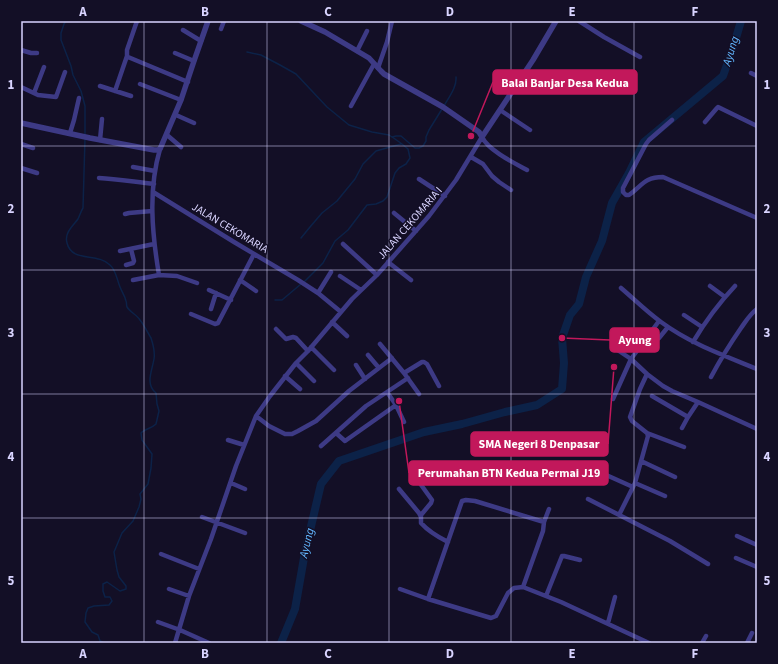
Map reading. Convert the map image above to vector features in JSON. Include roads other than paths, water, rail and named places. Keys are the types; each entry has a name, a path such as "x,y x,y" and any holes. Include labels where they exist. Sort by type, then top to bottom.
{"street":[{"path":"115,91 137,21"},
{"path":"159,275 154,244 152,212 155,171 160,149 176,115 208,21"},
{"path":"221,29 224,21"},
{"path":"301,21 325,32 369,58 380,71 444,108 479,132 487,145 505,158 527,170"},
{"path":"351,106 376,66 387,42 392,21"},
{"path":"482,137 533,60 556,21"},
{"path":"579,21 604,37 640,56"},
{"path":"183,30 201,41"},
{"path":"357,51 367,31"},
{"path":"21,50 31,53 38,53"},
{"path":"175,53 194,61"},
{"path":"127,56 188,82"},
{"path":"34,93 44,67"},
{"path":"21,87 38,95 56,97 65,72"},
{"path":"751,73 757,76"},
{"path":"140,84 181,100"},
{"path":"100,86 131,96"},
{"path":"70,133 79,98"},
{"path":"705,122 718,107 757,126"},
{"path":"500,110 530,130"},
{"path":"176,115 194,123"},
{"path":"100,140 102,119"},
{"path":"672,120 646,144 623,188 623,192 626,195 629,195 643,182 656,177 663,177 757,218"},
{"path":"21,123 100,140 154,150 160,149"},
{"path":"167,134 181,147"},
{"name":"JALAN CEKOMARIA I","path":"175,643 199,569 256,416 285,376 310,349 340,312 430,216 456,180 482,137"},
{"path":"21,144 33,148"},
{"path":"470,156 483,164 492,176 511,190"},
{"path":"133,167 155,171"},
{"path":"21,168 37,173"},
{"path":"99,178 116,178 154,184"},
{"path":"419,178 445,196"},
{"name":"JALAN CEKOMARIA","path":"153,192 309,287 340,312"},
{"path":"125,214 135,212 152,212"},
{"path":"394,214 416,231"},
{"path":"120,250 154,244"},
{"path":"344,244 377,274"},
{"path":"126,265 133,263 134,261 131,249"},
{"path":"191,314 216,324 218,323 254,254"},
{"path":"388,262 411,280"},
{"path":"318,293 331,272"},
{"path":"132,280 159,275 177,276 197,284"},
{"path":"340,276 361,290"},
{"path":"240,280 256,291"},
{"path":"710,286 725,297"},
{"path":"693,342 702,327 735,286"},
{"path":"621,288 668,327 708,350 757,370"},
{"path":"209,290 231,300"},
{"path":"211,309 216,293"},
{"path":"711,377 733,340 757,308"},
{"path":"751,314 757,316"},
{"path":"684,315 702,327"},
{"path":"613,399 631,359 659,321"},
{"path":"332,322 347,336"},
{"path":"659,338 668,327"},
{"path":"276,329 286,339 293,337 296,338 334,370"},
{"path":"380,344 419,394"},
{"path":"619,351 631,359 663,386 757,429"},
{"path":"368,355 379,368"},
{"path":"256,416 285,434 292,434 316,421 349,391 392,358"},
{"path":"404,373 424,362 427,364 439,386"},
{"path":"296,363 314,381"},
{"path":"356,365 365,379"},
{"path":"647,374 630,416 632,421 647,433 684,447"},
{"path":"285,376 300,389"},
{"path":"321,446 366,406 408,378"},
{"path":"387,392 396,405 404,422"},
{"path":"652,396 688,417"},
{"path":"682,428 698,402"},
{"path":"336,433 345,441 396,405"},
{"path":"619,515 634,485 642,461 648,436 647,433"},
{"path":"228,440 244,445"},
{"path":"642,461 675,477"},
{"path":"604,474 665,496"},
{"path":"418,482 432,500 431,504 420,516"},
{"path":"230,483 245,489"},
{"path":"399,489 419,513 421,524 430,532 448,542"},
{"path":"588,499 670,541 708,564"},
{"path":"428,599 462,501 474,501 544,522"},
{"path":"523,587 543,531 544,522 549,509"},
{"path":"202,517 245,533"},
{"path":"737,536 757,545"},
{"path":"161,554 199,569"},
{"path":"546,596 562,557 564,556 580,560"},
{"path":"736,558 757,567"},
{"path":"400,589 491,618 496,616 508,593 514,588 523,587 646,642"},
{"path":"169,589 190,596"},
{"path":"608,624 615,597"},
{"path":"158,622 209,643"},
{"path":"747,643 752,633"},
{"path":"702,643 706,636"}],"waterway":[{"path":"66,21 61,33 61,40 73,75 81,91 85,106 85,134"},
{"name":"Ayung","path":"281,643 295,609 305,552 321,484 339,461 424,432 537,405 562,389 564,363 562,338 570,315 579,304 586,277 602,241 612,203 644,142 723,76 741,21"},
{"path":"247,52 261,55 296,74 327,107 349,125 372,132 389,135 408,149 410,158 406,164 399,168 395,173 387,197 383,201 376,204 367,205 348,230 335,241 323,263 304,282"},
{"path":"444,106 454,88 456,77"},
{"path":"392,137 401,136 415,148 423,146 429,130 442,109"},
{"path":"85,138 83,208 78,219 68,233 66,239 67,243 74,253 105,261 114,270 125,297 127,307 139,318 151,338 154,348 154,357 150,381 151,386 156,393 159,411 156,424 141,433 142,440 152,454 148,484 140,494 141,499 139,507 133,521 122,533 114,552 119,577 126,586 126,589 120,591 107,582 103,584 105,597 110,597 112,601 109,605 88,608 86,613 85,622 92,632 98,635 100,641 105,643"},
{"path":"301,238 322,213 337,201 355,179 363,164 376,151 401,144"},
{"path":"275,300 282,300 301,284"}],"place":[{"name":"Balai Banjar Desa Kedua","path":"471,136"},
{"name":"Ayung","path":"562,338"},
{"name":"SMA Negeri 8 Denpasar","path":"614,367"},
{"name":"Perumahan BTN Kedua Permai J19","path":"399,401"}]}
